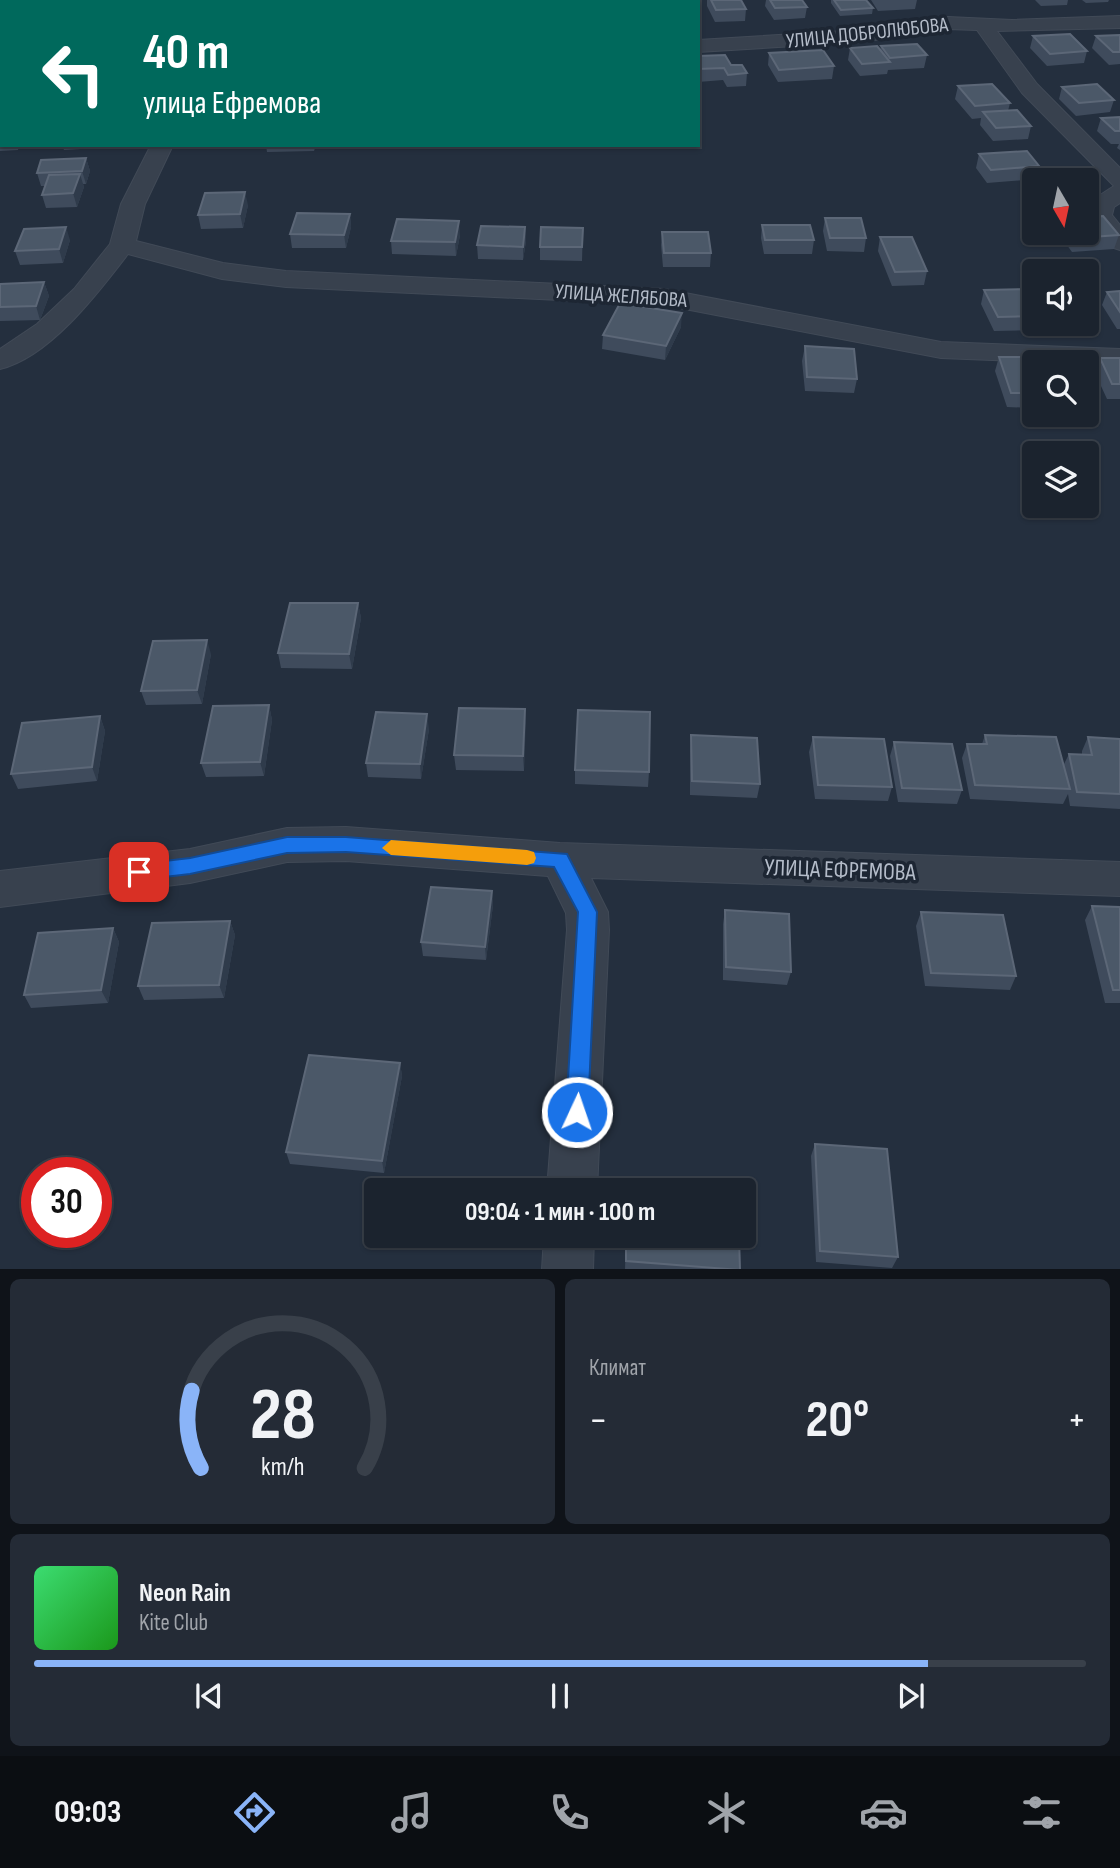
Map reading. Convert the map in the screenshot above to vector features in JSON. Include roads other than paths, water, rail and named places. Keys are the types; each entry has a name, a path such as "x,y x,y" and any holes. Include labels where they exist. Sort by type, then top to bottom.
{"street":[{"name":"УЛИЦА ДОБРОЛЮБОВА","path":"700,46 860,36 942,15 983,25 1120,22"},
{"path":"983,25 1006,64 1029,91 1120,181"},
{"path":"0,361 47,330 83,296 122,244 133,204 161,147"},
{"path":"1120,192 1103,204 1100,215 1120,242"},
{"name":"УЛИЦА ЖЕЛЯБОВА","path":"122,244 222,271 286,279 664,297 941,349 1120,357"},
{"name":"УЛИЦА ЕФРЕМОВА","path":"0,889 190,866 287,845 346,845 560,860 1120,880"},
{"path":"560,860 587,912 588,930 573,1178"},
{"path":"567,1269 568,1248"}]}
